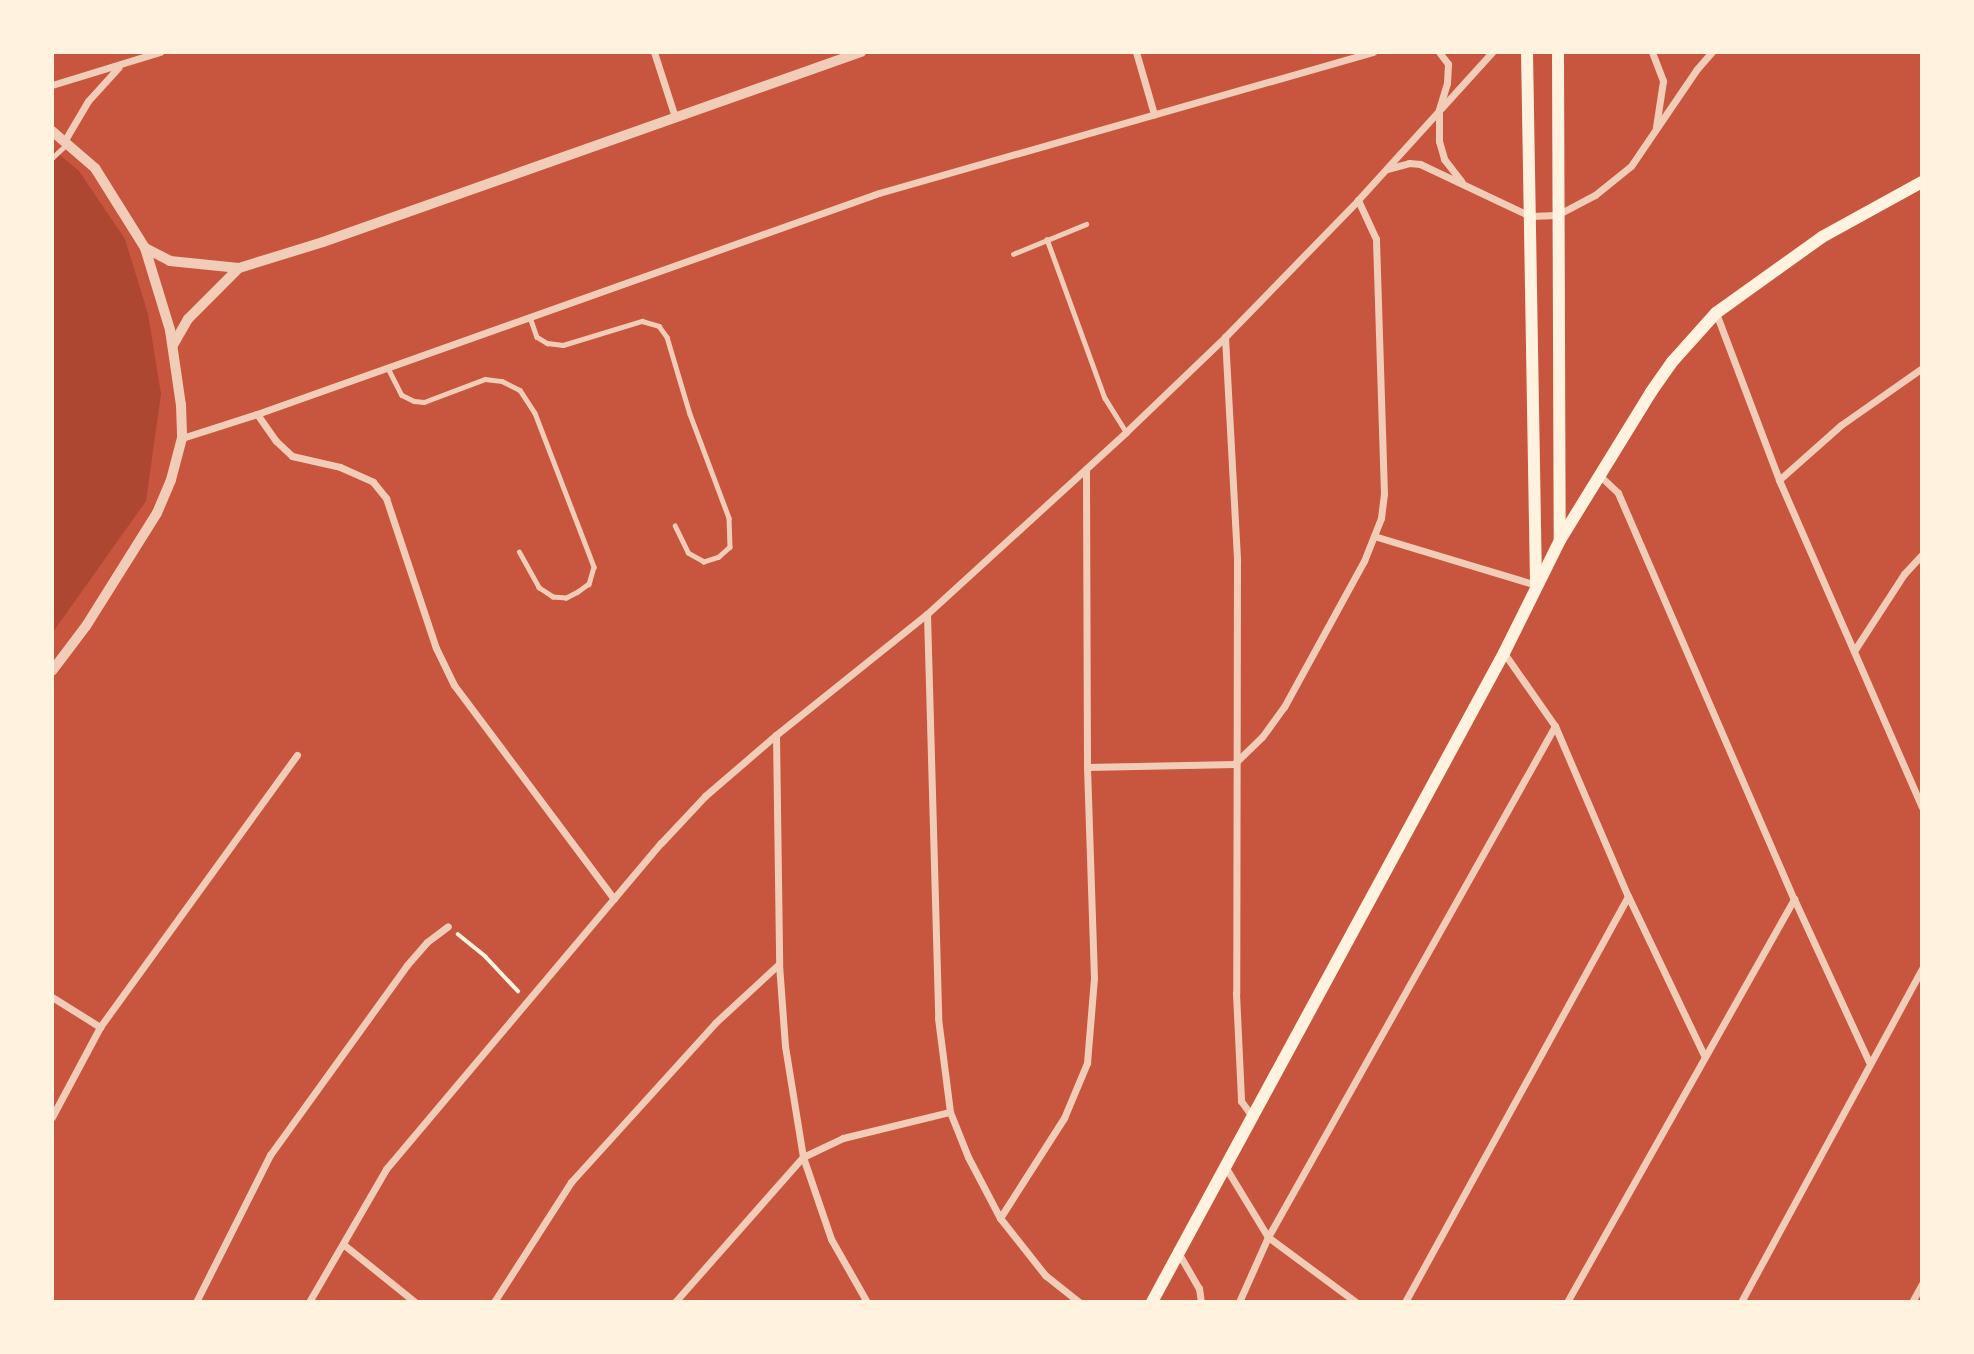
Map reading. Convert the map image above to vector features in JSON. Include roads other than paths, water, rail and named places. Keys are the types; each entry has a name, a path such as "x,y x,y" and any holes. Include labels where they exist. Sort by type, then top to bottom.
{"main road":[{"path":"1527,52 1536,585"},
{"path":"1558,52 1560,540"},
{"path":"1152,1301 1180,1254 1252,1116 1504,653 1560,540 1672,362 1716,313 1822,237 1922,182"}],"street":[{"path":"52,85 118,67 159,52"},
{"path":"654,52 675,117"},
{"path":"145,248 170,261 239,268 323,242 861,52"},
{"path":"1136,52 1154,114"},
{"path":"182,438 257,414 880,192 1373,52"},
{"path":"1439,52 1448,64 1447,83 1439,110 1439,141 1444,159 1461,182"},
{"path":"309,1301 386,1169 434,1110 530,1002 614,899 705,796 776,735 927,614 1126,432 1225,337 1358,200 1492,52"},
{"path":"1652,52 1663,81 1656,131"},
{"path":"1386,169 1409,163 1420,164 1530,216 1557,215 1595,195 1631,166 1697,69 1713,52"},
{"path":"66,142 88,101 118,67"},
{"path":"52,131 95,168 145,248 173,345 181,405 182,438 171,480 157,513 86,626 52,671"},
{"path":"1087,767 1235,764 1262,737 1284,707 1358,572 1374,536 1384,494 1376,239 1358,200"},
{"path":"173,345 188,319 239,268"},
{"path":"1716,313 1779,480 1922,807"},
{"path":"1225,337 1237,562 1235,764 1240,1076 1241,1101 1252,1116"},
{"path":"1779,480 1841,425 1922,368"},
{"path":"257,414 276,441 292,456 340,467 373,481 386,498 436,648 454,685 614,899"},
{"path":"1000,1218 1064,1118 1087,1063 1094,978 1087,767 1086,469"},
{"path":"1599,475 1618,493 1794,899 1869,1062"},
{"path":"1374,536 1536,585"},
{"path":"1854,651 1904,574 1922,555"},
{"path":"927,614 938,1018 950,1112 968,1157 1000,1218 1045,1275 1079,1301"},
{"path":"1504,653 1555,726 1628,896 1704,1055"},
{"path":"1239,1301 1268,1237 1555,726"},
{"path":"776,735 779,964 785,1046 803,1157 831,1239 867,1301"},
{"path":"52,1117 100,1027 297,755"},
{"path":"1405,1301 1628,896"},
{"path":"1567,1301 1794,899"},
{"path":"196,1301 270,1155 399,976 427,942 448,926"},
{"path":"494,1301 572,1182 715,1023 779,964"},
{"path":"1741,1301 1922,969"},
{"path":"52,997 100,1027"},
{"path":"676,1301 803,1157 843,1138 950,1112"},
{"path":"1226,1168 1268,1237 1356,1301"},
{"path":"343,1244 415,1301"},
{"path":"1180,1254 1199,1288 1201,1301"},
{"path":"1912,1301 1922,1284"}],"lane":[{"path":"52,158 66,142"},
{"path":"1013,254 1086,224"},
{"path":"1047,239 1105,398 1126,432"},
{"path":"530,316 537,337 547,343 563,345 642,321 659,326 667,337 690,414 729,518 730,547 719,557 704,562 688,553 675,526"},
{"path":"387,368 402,395 414,401 424,402 485,379 502,381 520,390 535,413 594,567 589,583 566,598 553,597 539,588 519,552"}]}
